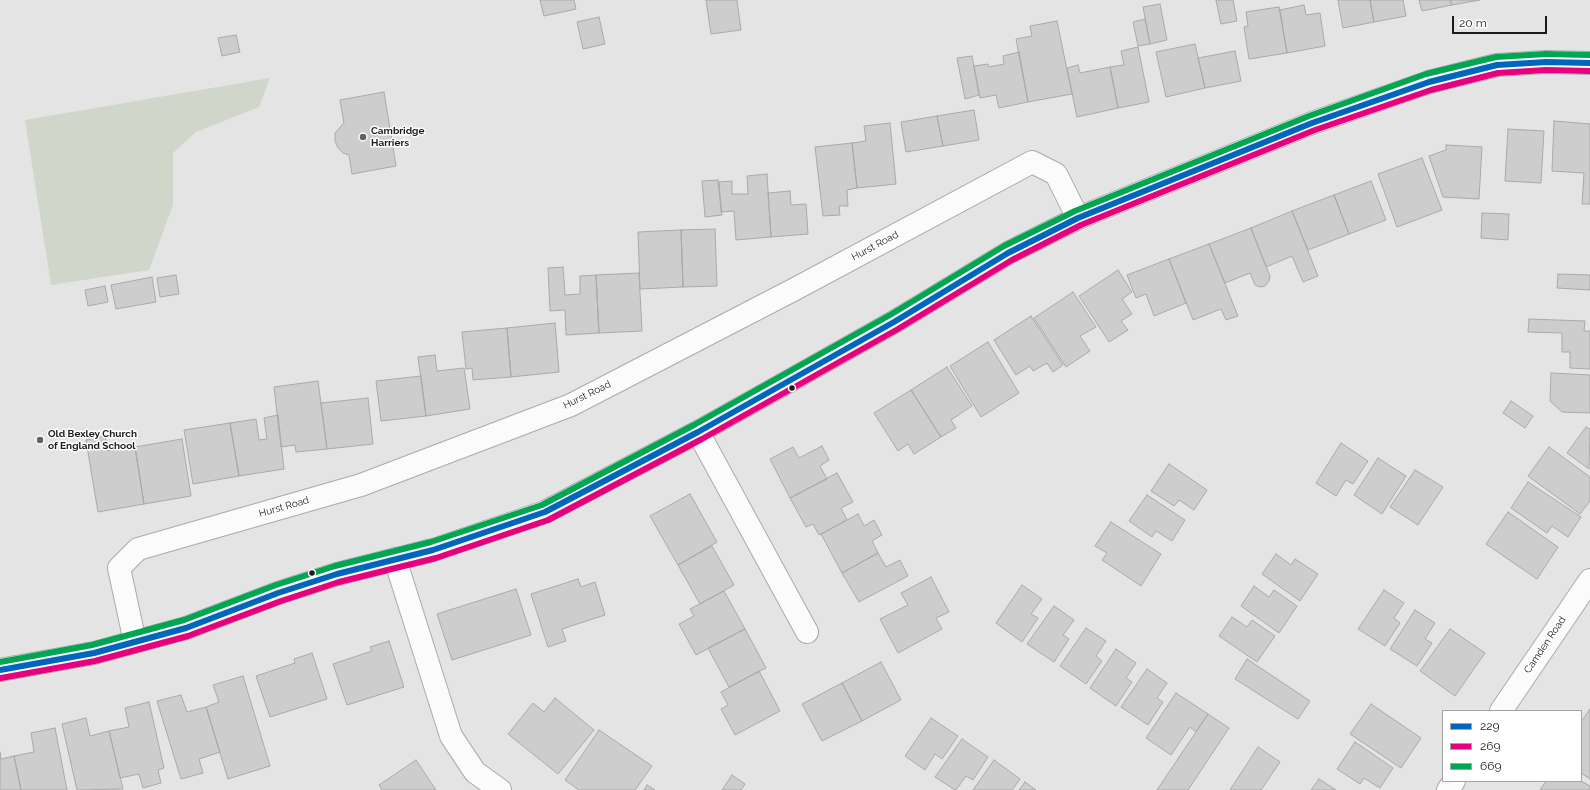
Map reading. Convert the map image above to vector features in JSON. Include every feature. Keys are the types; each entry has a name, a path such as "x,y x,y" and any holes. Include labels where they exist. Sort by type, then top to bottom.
{"street":[{"path":"0,670 94,653 186,628 285,591 337,574 433,550 545,512 698,432 894,322 1008,253 1078,218 1312,124 1429,82 1497,65 1546,62 1590,63"},
{"name":"Hurst Road","path":"136,642 119,568 138,549 361,485 571,405 789,292 1032,162 1056,174 1078,218"},
{"path":"698,432 807,632"},
{"path":"395,559 451,736 475,772 500,790"},
{"name":"Camden Road","path":"1502,710 1590,580"}],"shaded area":[{"path":"270,78 259,107 196,132 173,153 173,205 149,270 51,285 25,120"}],"building":[{"path":"540,0 574,0 576,9 544,16"},
{"path":"706,0 737,0 741,30 711,34"},
{"path":"1216,0 1233,0 1237,21 1221,24"},
{"path":"1338,0 1370,0 1374,22 1343,28"},
{"path":"1370,0 1403,0 1406,16 1374,22"},
{"path":"1419,0 1450,0 1452,5 1422,11"},
{"path":"1450,0 1480,0 1452,5"},
{"path":"1160,4 1167,40 1150,44 1143,7"},
{"path":"1304,5 1306,15 1320,13 1325,46 1287,53 1280,10"},
{"path":"1279,7 1287,53 1249,59 1244,27 1248,26 1246,12"},
{"path":"599,17 605,44 583,49 577,22"},
{"path":"1145,19 1150,44 1138,46 1133,22"},
{"path":"1057,21 1072,94 1028,102 1016,39 1032,36 1030,26"},
{"path":"236,35 240,52 222,56 218,38"},
{"path":"1195,44 1205,88 1166,97 1156,52"},
{"path":"1138,47 1149,102 1118,108 1110,67 1124,65 1121,51"},
{"path":"1235,51 1241,81 1205,88 1198,58"},
{"path":"1019,52 1028,102 999,108 996,95 980,98 974,66 988,64 989,67 1004,64 1003,56"},
{"path":"972,56 979,95 965,99 957,58"},
{"path":"1078,65 1080,73 1110,67 1118,108 1077,117 1067,68"},
{"name":"Cambridge Harriers","path":"384,92 396,166 352,174 349,155 343,153 338,148 335,141 335,133 344,123 340,100"},
{"path":"974,110 979,140 943,146 937,116"},
{"path":"937,116 943,146 906,152 901,122"},
{"path":"1554,121 1590,124 1590,204 1582,204 1584,173 1552,171"},
{"path":"890,123 896,184 857,188 852,143 866,141 864,126"},
{"path":"1508,129 1544,131 1541,183 1505,181"},
{"path":"852,143 857,188 847,190 848,206 839,206 840,215 823,216 815,147"},
{"path":"1446,145 1482,147 1479,199 1443,197 1429,156 1446,150"},
{"path":"1422,158 1442,210 1397,227 1378,174"},
{"path":"767,174 771,237 736,240 734,211 721,212 719,182 732,181 732,194 748,194 747,176"},
{"path":"718,180 722,215 705,217 702,181"},
{"path":"1371,181 1386,220 1349,234 1334,195"},
{"path":"790,191 791,205 806,204 808,234 771,237 768,193"},
{"path":"1334,195 1349,234 1308,250 1292,211"},
{"path":"1292,211 1318,276 1303,282 1292,256 1266,267 1251,228"},
{"path":"1482,213 1509,214 1508,240 1481,238"},
{"path":"1251,228 1270,276 1269,281 1265,286 1260,287 1255,285 1250,273 1225,283 1209,244"},
{"path":"715,229 717,286 683,287 681,230"},
{"path":"681,230 683,287 640,289 638,232"},
{"path":"1209,244 1238,316 1226,320 1221,309 1193,320 1169,259"},
{"path":"1169,259 1186,303 1154,316 1146,294 1136,298 1127,275"},
{"path":"563,267 565,295 580,294 580,276 596,275 599,333 566,335 565,310 550,311 548,268"},
{"path":"1118,270 1132,292 1122,299 1132,314 1121,321 1128,330 1109,342 1079,296"},
{"path":"639,273 642,331 599,333 596,275"},
{"path":"1558,274 1590,275 1590,290 1557,288"},
{"path":"176,275 179,294 160,297 157,278"},
{"path":"152,277 156,302 116,309 111,285"},
{"path":"105,286 108,302 88,306 85,290"},
{"path":"1073,292 1096,327 1080,336 1090,351 1066,367 1034,318"},
{"path":"1031,316 1063,365 1053,372 1047,363 1033,371 1030,366 1016,375 994,340"},
{"path":"1529,319 1585,321 1584,331 1590,331 1590,369 1570,368 1570,352 1562,352 1562,333 1528,332"},
{"path":"555,323 559,372 511,377 507,328"},
{"path":"507,328 511,377 473,380 472,368 466,369 462,332"},
{"path":"988,342 1019,393 981,417 950,366"},
{"path":"435,355 437,371 464,368 470,409 426,416 418,357"},
{"path":"947,367 972,406 951,420 956,428 941,437 911,390"},
{"path":"1551,373 1590,375 1590,413 1562,412 1550,401"},
{"path":"421,376 426,416 381,421 376,381"},
{"path":"318,381 327,449 296,452 295,445 281,447 274,387"},
{"path":"911,390 941,437 914,454 908,444 898,451 874,413"},
{"path":"368,398 373,444 327,449 321,403"},
{"path":"1511,401 1533,416 1525,428 1503,413"},
{"path":"278,415 284,469 239,476 230,423 256,419 259,440 267,439 264,418"},
{"path":"230,423 239,476 193,484 184,430"},
{"path":"1586,427 1590,429 1589,469 1567,453"},
{"path":"105,436 108,451 135,447 144,504 98,512 86,440"},
{"path":"182,439 191,496 144,504 135,447"},
{"path":"1341,443 1368,461 1353,484 1346,480 1336,496 1316,483"},
{"path":"822,446 829,460 820,466 827,479 790,498 770,459 793,447 799,458"},
{"path":"1549,447 1590,477 1590,501 1580,514 1528,476"},
{"path":"1378,458 1406,476 1382,514 1354,495"},
{"path":"1169,464 1207,490 1194,510 1179,500 1174,506 1151,491"},
{"path":"1415,470 1443,487 1418,525 1390,507"},
{"path":"837,473 853,502 841,508 847,520 819,535 813,524 806,527 790,498"},
{"path":"1528,482 1581,517 1568,537 1552,526 1547,533 1511,508"},
{"path":"690,494 717,542 678,565 650,516"},
{"path":"1147,495 1185,520 1172,541 1156,531 1152,537 1129,521"},
{"path":"1508,512 1558,547 1537,579 1486,544"},
{"path":"858,514 864,526 874,520 882,535 872,541 878,553 842,573 821,534"},
{"path":"1111,522 1161,554 1141,586 1102,560 1107,553 1095,546"},
{"path":"712,546 734,585 700,604 678,565"},
{"path":"878,553 886,567 900,560 908,576 859,602 842,573"},
{"path":"1276,554 1291,565 1295,559 1318,574 1300,601 1262,574"},
{"path":"931,577 949,612 936,618 942,629 898,653 880,619 908,605 901,593"},
{"path":"578,579 581,587 595,582 605,615 562,629 566,641 548,647 531,594"},
{"path":"1022,585 1042,599 1031,614 1038,618 1022,642 996,623"},
{"path":"1254,586 1269,597 1274,590 1297,606 1279,633 1241,606"},
{"path":"516,589 531,635 452,660 437,614"},
{"path":"1384,590 1404,603 1394,618 1400,623 1385,646 1358,629"},
{"path":"724,591 745,629 696,655 679,624 694,616 690,609"},
{"path":"1054,606 1074,620 1063,635 1069,639 1054,662 1027,644"},
{"path":"1415,610 1435,623 1425,639 1432,643 1417,666 1390,649"},
{"path":"1232,617 1247,627 1252,620 1275,636 1257,662 1219,636"},
{"path":"1086,628 1106,641 1096,656 1102,661 1086,684 1060,666"},
{"path":"745,629 766,668 729,687 708,648"},
{"path":"1450,629 1485,653 1455,696 1420,671"},
{"path":"389,641 404,687 347,705 333,664 372,651 370,647"},
{"path":"1116,649 1136,663 1126,678 1132,682 1116,706 1090,688"},
{"path":"312,653 327,699 270,717 256,676 295,663 294,659"},
{"path":"1247,659 1310,701 1298,719 1235,679"},
{"path":"881,662 901,700 862,721 842,683"},
{"path":"1147,669 1167,683 1157,698 1163,702 1148,725 1121,707"},
{"path":"759,671 780,711 735,735 721,709 728,705 721,692"},
{"path":"243,676 270,766 228,779 206,707 219,702 213,685"},
{"path":"842,683 862,721 822,741 802,704"},
{"path":"1176,693 1208,714 1196,732 1190,727 1171,755 1146,738"},
{"path":"181,695 187,712 206,707 220,752 199,759 203,773 181,779 157,701"},
{"path":"555,698 594,730 558,774 508,734 533,703 544,712"},
{"path":"149,702 164,768 158,770 161,783 143,788 139,774 120,778 109,731 129,727 125,708"},
{"path":"1371,704 1421,738 1401,768 1350,734"},
{"path":"1590,709 1590,779 1582,774 1582,721"},
{"path":"1208,714 1229,728 1188,790 1157,790"},
{"path":"86,718 90,736 109,731 123,789 77,790 62,724"},
{"path":"931,718 958,736 942,759 935,754 925,770 905,756"},
{"path":"55,728 67,790 21,790 14,756 34,752 31,733"},
{"path":"599,730 652,766 635,790 579,790 565,780"},
{"path":"962,739 988,757 973,780 966,776 955,790 935,777"},
{"path":"1355,742 1393,768 1380,788 1364,778 1360,784 1337,769"},
{"path":"1258,747 1280,762 1261,790 1230,790"},
{"path":"0,752 1,759 14,756 21,790 0,790"},
{"path":"416,760 436,790 382,790 379,785"},
{"path":"994,760 1020,779 1012,790 973,790"},
{"path":"732,775 745,784 741,790 722,790"},
{"path":"1319,779 1336,790 1311,790"},
{"path":"1025,782 1036,790 1019,790"},
{"path":"1545,782 1582,782 1590,786 1590,790 1540,790"},
{"path":"647,785 655,790 644,790"}],"transit line":[{"name":"669","path":"0,662 92,645 184,620 276,585 335,566 431,542 542,505 694,425 890,315 1004,246 1075,211 1309,116 1426,74 1496,57 1546,54 1590,55"},
{"name":"229","path":"0,670 94,653 186,628 278,593 337,574 433,550 545,512 698,432 894,322 1008,253 1078,218 1312,123 1429,82 1497,65 1546,62 1590,63"},
{"name":"269","path":"1,678 95,661 188,636 281,601 339,582 436,558 548,520 702,439 898,329 1012,260 1081,225 1315,130 1431,90 1498,73 1546,70 1590,71"}],"place":[{"name":"Cambridge Harriers","path":"363,137"},
{"name":"Old Bexley Church of England School","path":"40,440"}]}
